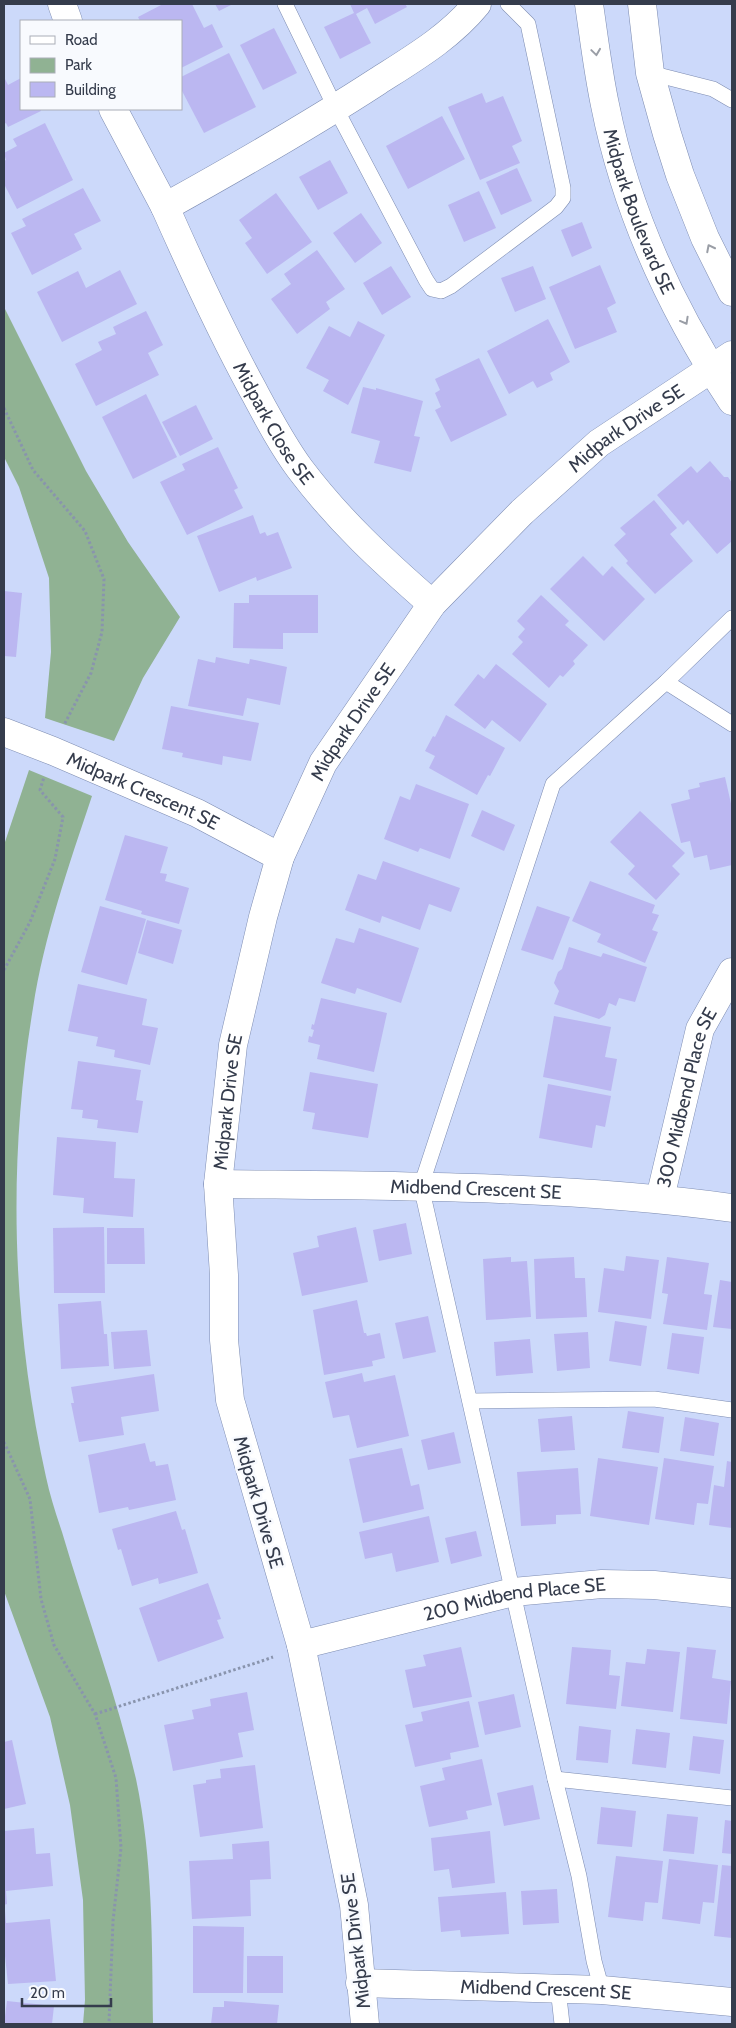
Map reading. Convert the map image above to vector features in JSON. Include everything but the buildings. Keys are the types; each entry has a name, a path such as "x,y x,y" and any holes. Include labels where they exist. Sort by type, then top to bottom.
{"street":[{"path":"62,4 68,20"},
{"path":"165,207 259,155 336,109 441,39 477,4"},
{"name":"Midpark Boulevard SE","path":"589,4 605,107 623,174 648,245 681,314 722,362 732,401"},
{"path":"642,4 650,73 680,175 705,238 732,292"},
{"name":"Midpark Close SE","path":"114,110 165,207 221,332 279,438 300,469 336,514 370,549 432,604"},
{"name":"Midpark Drive SE","path":"364,2024 354,1905 301,1645 230,1400 224,1340 224,1275 218,1184 233,1045 262,917 280,857 323,763 432,604 522,512 599,443 722,362"},
{"name":"Midpark Crescent SE","path":"4,732 197,813 280,857"},
{"name":"300 Midbend Place SE","path":"660,1198 700,1029 732,972"},
{"name":"Midbend Crescent SE","path":"218,1184 421,1186 660,1198 732,1208"},
{"name":"200 Midbend Place SE","path":"301,1645 513,1592 602,1584 654,1585 732,1592"},
{"name":"Midbend Crescent SE","path":"360,1983 602,1990 732,2002"}],"lane":[{"path":"285,4 336,109 426,280 432,289 441,291 451,286 556,208 563,198 563,188 528,24 508,4"},
{"path":"650,73 713,89 732,100"},
{"path":"602,1990 594,1961 579,1876 421,1186 553,784 666,682 732,618"},
{"path":"666,682 732,724"},
{"path":"470,1401 654,1399 732,1410"},
{"path":"556,1779 732,1798"},
{"path":"558,1988 562,2024"}],"path":[{"path":"4,408 33,470 86,531 104,579 102,632 91,673 70,711 53,751 40,790 62,816 55,859 30,922 4,970"},
{"path":"4,1442 30,1499 41,1599 54,1645 95,1714 116,1778 121,1848 113,1921 109,2024"},
{"path":"95,1714 259,1662 301,1645"}],"green space":[{"path":"4,307 86,471 128,542 180,617 143,678 114,741 45,718 51,652 49,578 19,487 4,457"},
{"path":"29,770 92,796 50,927 33,1008 19,1125 17,1243 20,1302 26,1361 48,1484 55,1512 120,1717 142,1809 149,1870 153,2024 83,2024 85,2000 83,1900 70,1805 50,1717 4,1591 4,845"}]}
